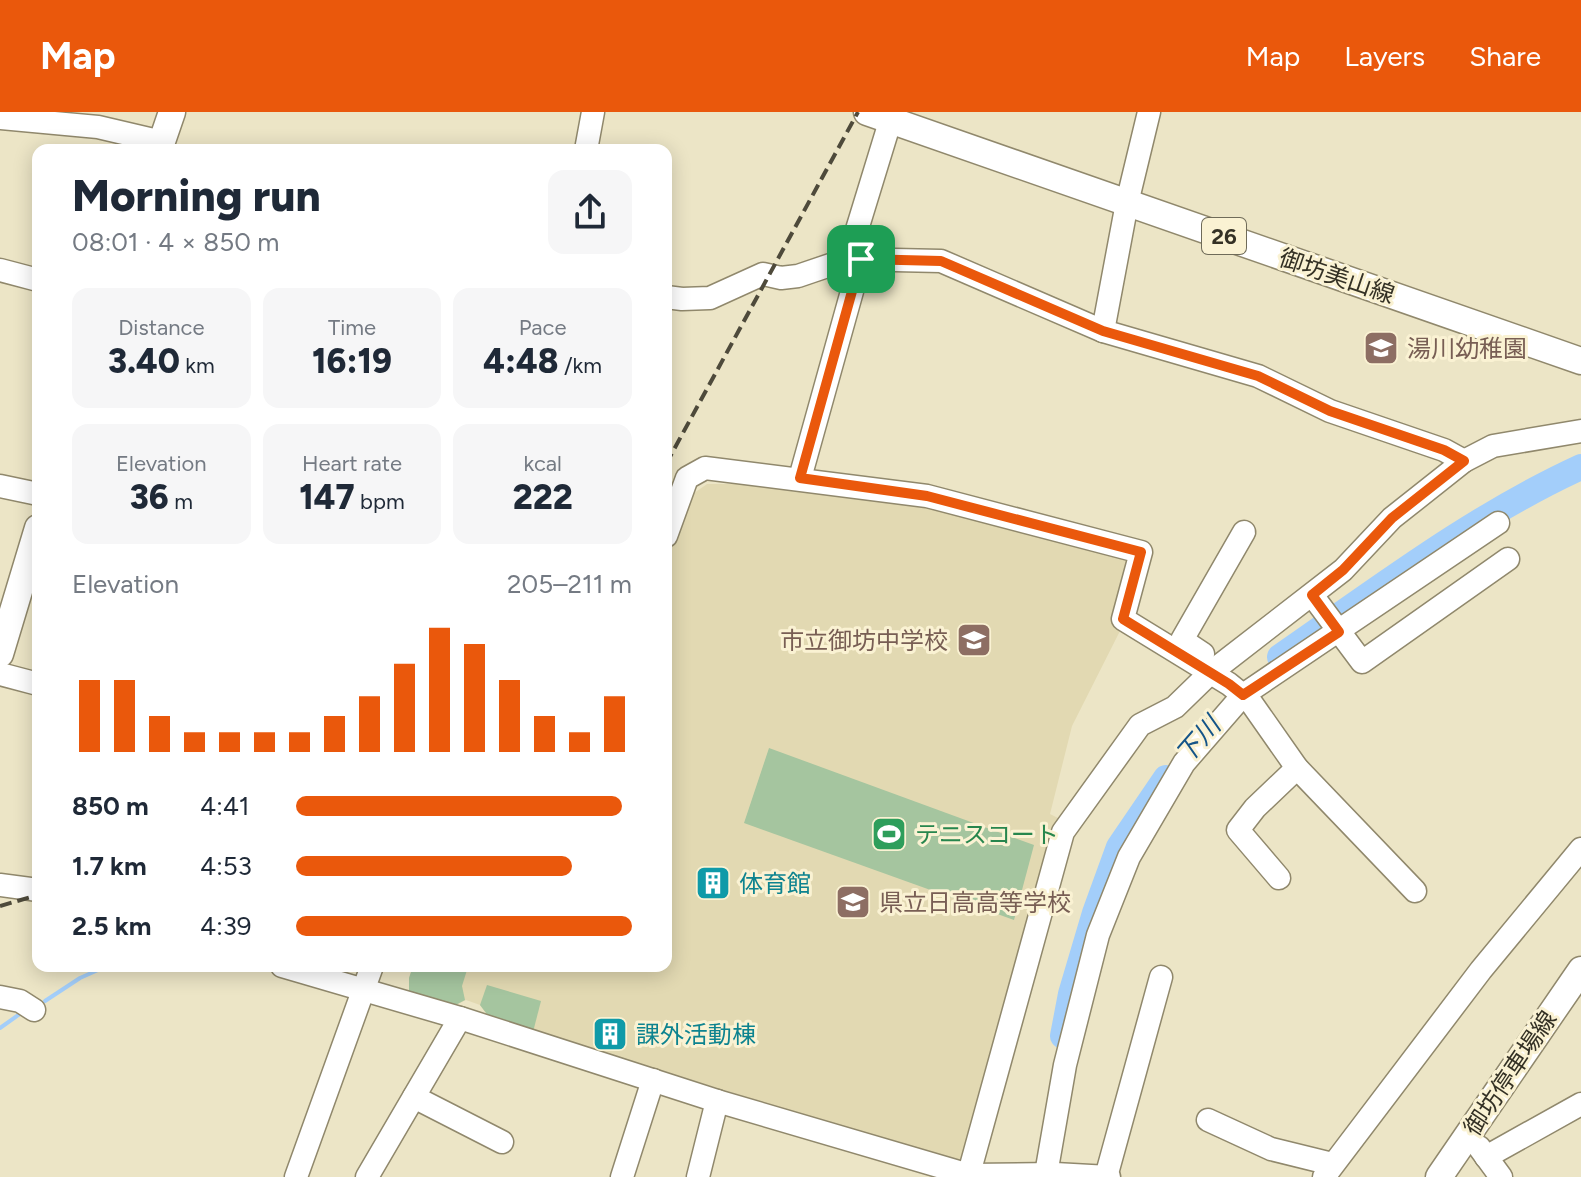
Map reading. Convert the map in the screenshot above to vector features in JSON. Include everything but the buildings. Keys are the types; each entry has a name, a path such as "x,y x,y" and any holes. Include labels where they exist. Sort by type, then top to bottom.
{"main road":[{"path":"161,144 172,112"},
{"name":"御坊美山線","path":"883,115 1581,361"},
{"path":"0,654 32,548"},
{"name":"御坊停車場線","path":"1439,1177 1581,970"}],"street":[{"path":"587,144 593,112"},
{"path":"1103,331 1127,203 1149,112"},
{"path":"800,478 855,259 883,115"},
{"path":"0,118 98,127 153,144"},
{"path":"672,297 710,298 763,274 781,278 798,276 855,259 941,261 1103,331 1258,376 1330,411 1444,450 1464,461"},
{"path":"0,270 32,278"},
{"path":"968,1176 1063,832 1140,725 1175,707 1215,670 1343,570 1392,518 1464,461 1493,446 1581,431"},
{"path":"672,519 687,478 705,468 927,496 1141,552 1123,619 1215,670"},
{"path":"0,486 32,493"},
{"path":"1046,1174 1065,1065 1098,935 1129,857 1184,763 1243,695 1498,523"},
{"path":"1244,532 1182,640 1250,701 1297,768 1415,891"},
{"path":"1312,595 1362,662 1508,559"},
{"path":"0,674 32,682"},
{"path":"1279,878 1238,830 1255,808 1297,768"},
{"path":"1208,1120 1328,1171 1481,970 1581,849"},
{"path":"301,972 460,1018 717,1101 968,1176 1046,1174 1108,1177 1161,977"},
{"path":"296,1177 370,972"},
{"path":"0,997 20,1001 34,1010"},
{"path":"367,1177 460,1018"},
{"path":"622,1177 653,1080"},
{"path":"414,1097 502,1142"},
{"path":"698,1177 717,1101"},
{"path":"1486,1157 1581,1104"},
{"path":"1469,1133 1501,1177"}],"shaded area":[{"path":"707,484 800,484 925,499 1138,556 1122,627 1072,726 1050,814 1062,820 965,1165 489,1017 480,1005 466,1000 452,1007 409,978 411,972 672,972 672,542 690,496"}],"green space":[{"name":"テニスコート","path":"769,748 1034,845 1014,920 744,823"},
{"path":"411,972 466,972 462,986 465,1000 452,1007 409,995"},
{"path":"487,985 541,1001 533,1032 489,1017 480,1005"}],"waterway":[{"name":"下川","path":"1280,657 1464,531 1541,486 1581,467"},
{"name":"下川","path":"1063,1036 1071,994 1119,847 1166,778"},
{"path":"45,1001 94,972"},
{"path":"0,1028 24,1011"}],"railway":[{"path":"672,453 858,112"},
{"path":"0,906 32,897"}],"place":[{"name":"湯川幼稚園","path":"1381,348"},
{"name":"市立御坊中学校","path":"974,640"},
{"name":"テニスコート","path":"889,834"},
{"name":"体育館","path":"713,883"},
{"name":"県立日高高等学校","path":"853,902"},
{"name":"課外活動棟","path":"610,1034"}],"route":[{"path":"861,259 941,261 1103,331 1258,376 1330,411 1444,450 1464,461 1392,518 1343,570 1312,595 1339,632 1243,695 1123,619 1141,552 927,496 800,478 861,259"}]}
